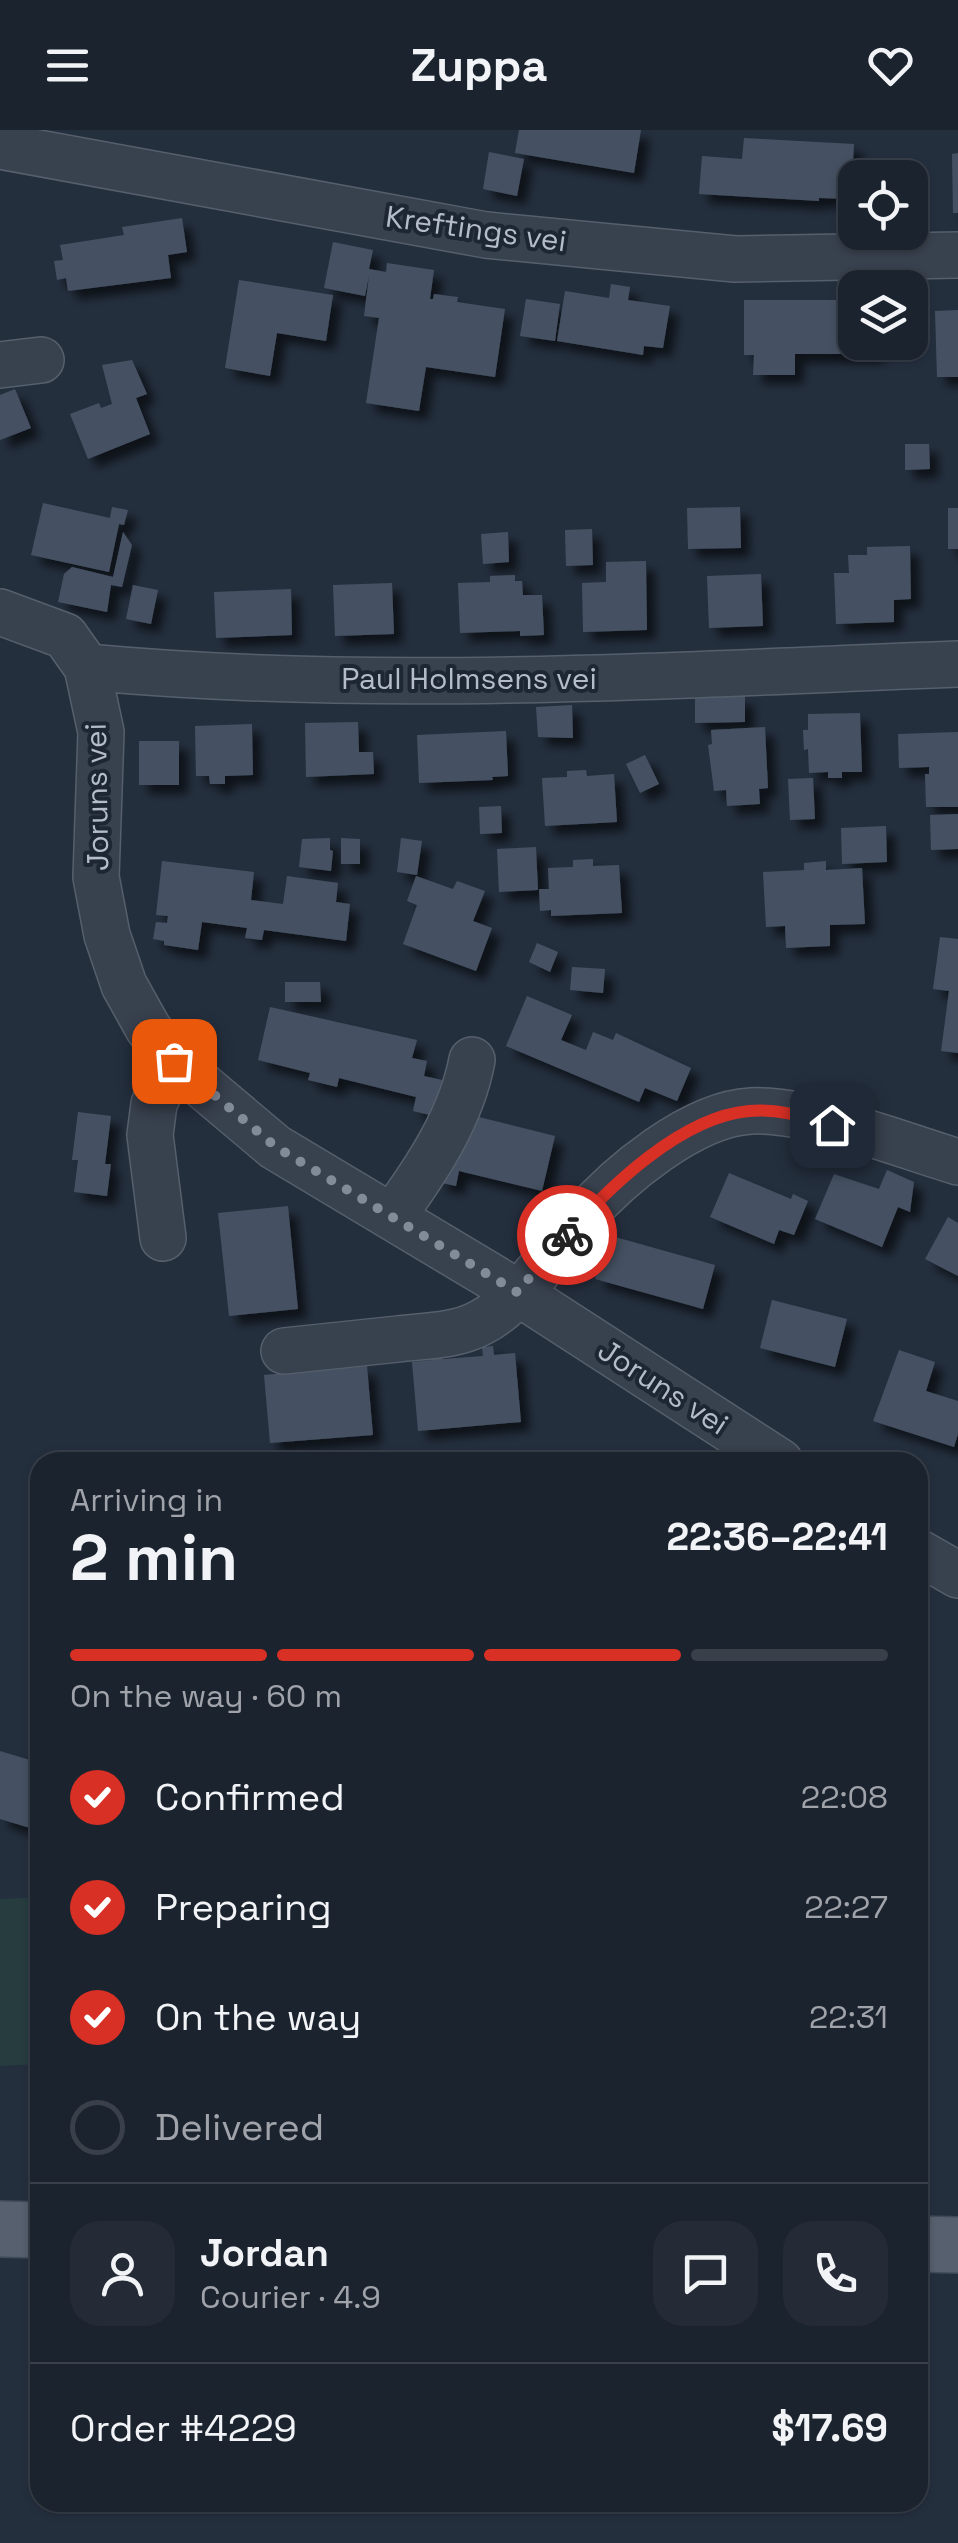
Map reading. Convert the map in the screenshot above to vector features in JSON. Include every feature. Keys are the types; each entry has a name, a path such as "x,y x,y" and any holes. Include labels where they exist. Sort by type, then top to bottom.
{"main road":[{"path":"0,2230 30,2230"},
{"path":"928,2244 958,2245"}],"street":[{"name":"Kreftings vei","path":"0,146 486,235 736,259 958,255"},
{"path":"0,612 64,636 86,666"},
{"name":"Paul Holmsens vei","path":"86,666 201,677 447,682 958,664"},
{"name":"Joruns vei","path":"86,666 102,732 96,877 108,934 124,986 148,1028 174,1061 276,1147 517,1292 765,1452"},
{"path":"392,1217 424,1173 454,1116 472,1060"},
{"path":"163,1238 150,1135 154,1104 174,1061"},
{"path":"284,1351 442,1334 478,1325 517,1292 588,1211 632,1170 670,1143 725,1116 747,1111 800,1116 958,1162"},
{"path":"928,1558 958,1575"}],"green space":[{"path":"30,1898 30,2064 0,2066 0,1899"}],"building":[{"path":"519,130 641,130 634,173 515,153"},
{"path":"744,138 854,144 853,160 838,160 838,199 819,201 699,194 702,156 742,159"},
{"path":"489,152 524,159 517,196 483,189"},
{"path":"958,153 958,213 953,213 952,154"},
{"path":"182,218 187,252 168,255 171,278 68,291 66,278 57,280 54,261 63,260 60,245 124,235 122,227"},
{"path":"333,242 373,250 369,269 386,272 387,263 434,270 430,299 434,294 458,297 457,302 505,309 495,377 426,367 419,411 366,403 379,318 364,316 369,276 365,296 324,288"},
{"path":"239,280 333,295 326,341 277,333 270,376 225,368"},
{"path":"611,284 630,287 628,300 670,306 663,348 644,346 643,355 557,341 565,291 609,298"},
{"path":"526,299 560,304 555,341 520,336"},
{"path":"744,300 838,300 838,354 795,354 795,375 753,375 754,355 744,355"},
{"path":"958,310 958,377 937,377 935,311"},
{"path":"132,360 147,394 136,398 150,434 88,459 70,414 99,403 101,408 112,404 102,365"},
{"path":"15,389 31,428 0,440 0,395"},
{"path":"905,444 929,444 930,469 905,470"},
{"path":"43,503 110,518 112,507 128,510 124,525 119,524 109,572 31,555"},
{"path":"740,507 741,548 688,549 687,508"},
{"path":"948,508 958,508 958,549 948,549"},
{"path":"592,529 593,565 566,566 565,530"},
{"path":"123,532 132,545 122,587 111,585 107,612 58,602 64,574 72,567 113,577"},
{"path":"508,532 509,562 483,564 481,534"},
{"path":"910,546 911,599 894,600 894,622 836,624 834,573 849,573 848,555 867,555 867,547"},
{"path":"646,561 647,630 583,632 582,583 606,582 606,562"},
{"path":"761,574 763,626 709,628 707,576"},
{"path":"515,575 515,581 522,581 523,595 542,595 544,635 520,636 520,631 460,633 458,583 490,582 490,576"},
{"path":"392,583 394,634 335,636 333,585"},
{"path":"133,585 158,590 151,624 126,619"},
{"path":"291,589 292,635 216,638 214,592"},
{"path":"745,696 745,722 695,723 695,697"},
{"path":"572,705 573,738 538,737 536,707"},
{"path":"860,713 862,772 842,772 842,778 828,778 828,772 809,773 803,730 808,730 808,714"},
{"path":"358,722 359,752 373,752 374,774 306,777 305,723"},
{"path":"252,724 253,775 225,776 225,784 210,784 209,776 196,776 195,726"},
{"path":"765,727 768,788 759,789 760,804 727,806 726,790 714,791 708,745 712,744 711,730"},
{"path":"506,731 508,776 419,783 417,735"},
{"path":"958,732 958,807 926,807 925,774 929,774 929,767 899,768 898,734"},
{"path":"139,741 179,741 179,785 139,785"},
{"path":"645,755 659,784 640,793 626,764"},
{"path":"586,770 587,776 614,774 617,822 545,826 542,778 567,777 567,771"},
{"path":"813,778 815,819 790,820 788,779"},
{"path":"501,806 502,833 480,834 479,807"},
{"path":"958,814 958,849 931,850 930,815"},
{"path":"886,826 887,862 842,864 841,828"},
{"path":"330,838 331,871 299,867 302,839"},
{"path":"341,838 360,839 360,864 341,864"},
{"path":"401,838 422,841 417,875 397,872"},
{"path":"536,847 538,890 499,892 497,849"},
{"path":"593,859 593,866 619,865 622,913 551,916 551,910 540,911 539,889 549,889 548,868 573,867 573,860"},
{"path":"162,861 254,872 251,900 283,904 287,876 338,883 336,902 350,904 346,941 264,930 262,940 245,938 247,928 202,922 198,950 164,945 164,941 153,939 156,922 167,923 168,916 156,915"},
{"path":"826,861 826,870 862,868 865,924 830,925 830,946 786,948 785,926 766,927 763,872 804,870 804,863"},
{"path":"416,876 453,889 457,881 485,891 473,921 492,928 476,971 403,944 417,905 407,901"},
{"path":"940,937 958,939 958,1053 941,1051 949,991 933,989"},
{"path":"537,943 558,952 550,972 529,962"},
{"path":"572,967 605,969 603,993 570,990"},
{"path":"285,982 320,982 321,1002 285,1002"},
{"path":"527,996 572,1015 561,1040 586,1050 593,1032 613,1040 616,1033 691,1068 677,1101 645,1088 639,1102 506,1046"},
{"path":"270,1007 417,1040 412,1058 427,1061 424,1076 442,1080 434,1116 413,1111 416,1097 339,1078 337,1087 308,1080 310,1073 258,1060"},
{"path":"78,1112 111,1116 105,1164 111,1164 107,1196 74,1192 78,1160 72,1160"},
{"path":"471,1115 555,1136 542,1191 459,1171 456,1186 437,1182 446,1147 462,1151"},
{"path":"887,1170 914,1182 910,1212 898,1207 882,1247 815,1219 834,1174 879,1189"},
{"path":"729,1173 791,1199 793,1194 808,1201 794,1235 779,1230 774,1244 710,1217"},
{"path":"288,1206 298,1309 229,1316 218,1213"},
{"path":"948,1217 958,1223 958,1276 925,1259"},
{"path":"608,1235 715,1265 703,1309 595,1279"},
{"path":"772,1300 847,1319 835,1367 760,1348"},
{"path":"493,1346 494,1355 515,1353 521,1422 418,1431 412,1362 432,1360 431,1351 442,1350 443,1359 483,1356 482,1347"},
{"path":"899,1350 935,1362 926,1391 958,1401 954,1447 873,1421"},
{"path":"348,1359 348,1368 367,1366 373,1435 270,1443 264,1375 337,1368 336,1360"},
{"path":"0,1751 30,1760 30,1828 0,1819"}],"way so far":[{"path":"174,1061 276,1147 517,1292 567,1235"}],"route":[{"path":"567,1235 632,1170 700,1126 747,1111 774,1111 832,1125"}]}
